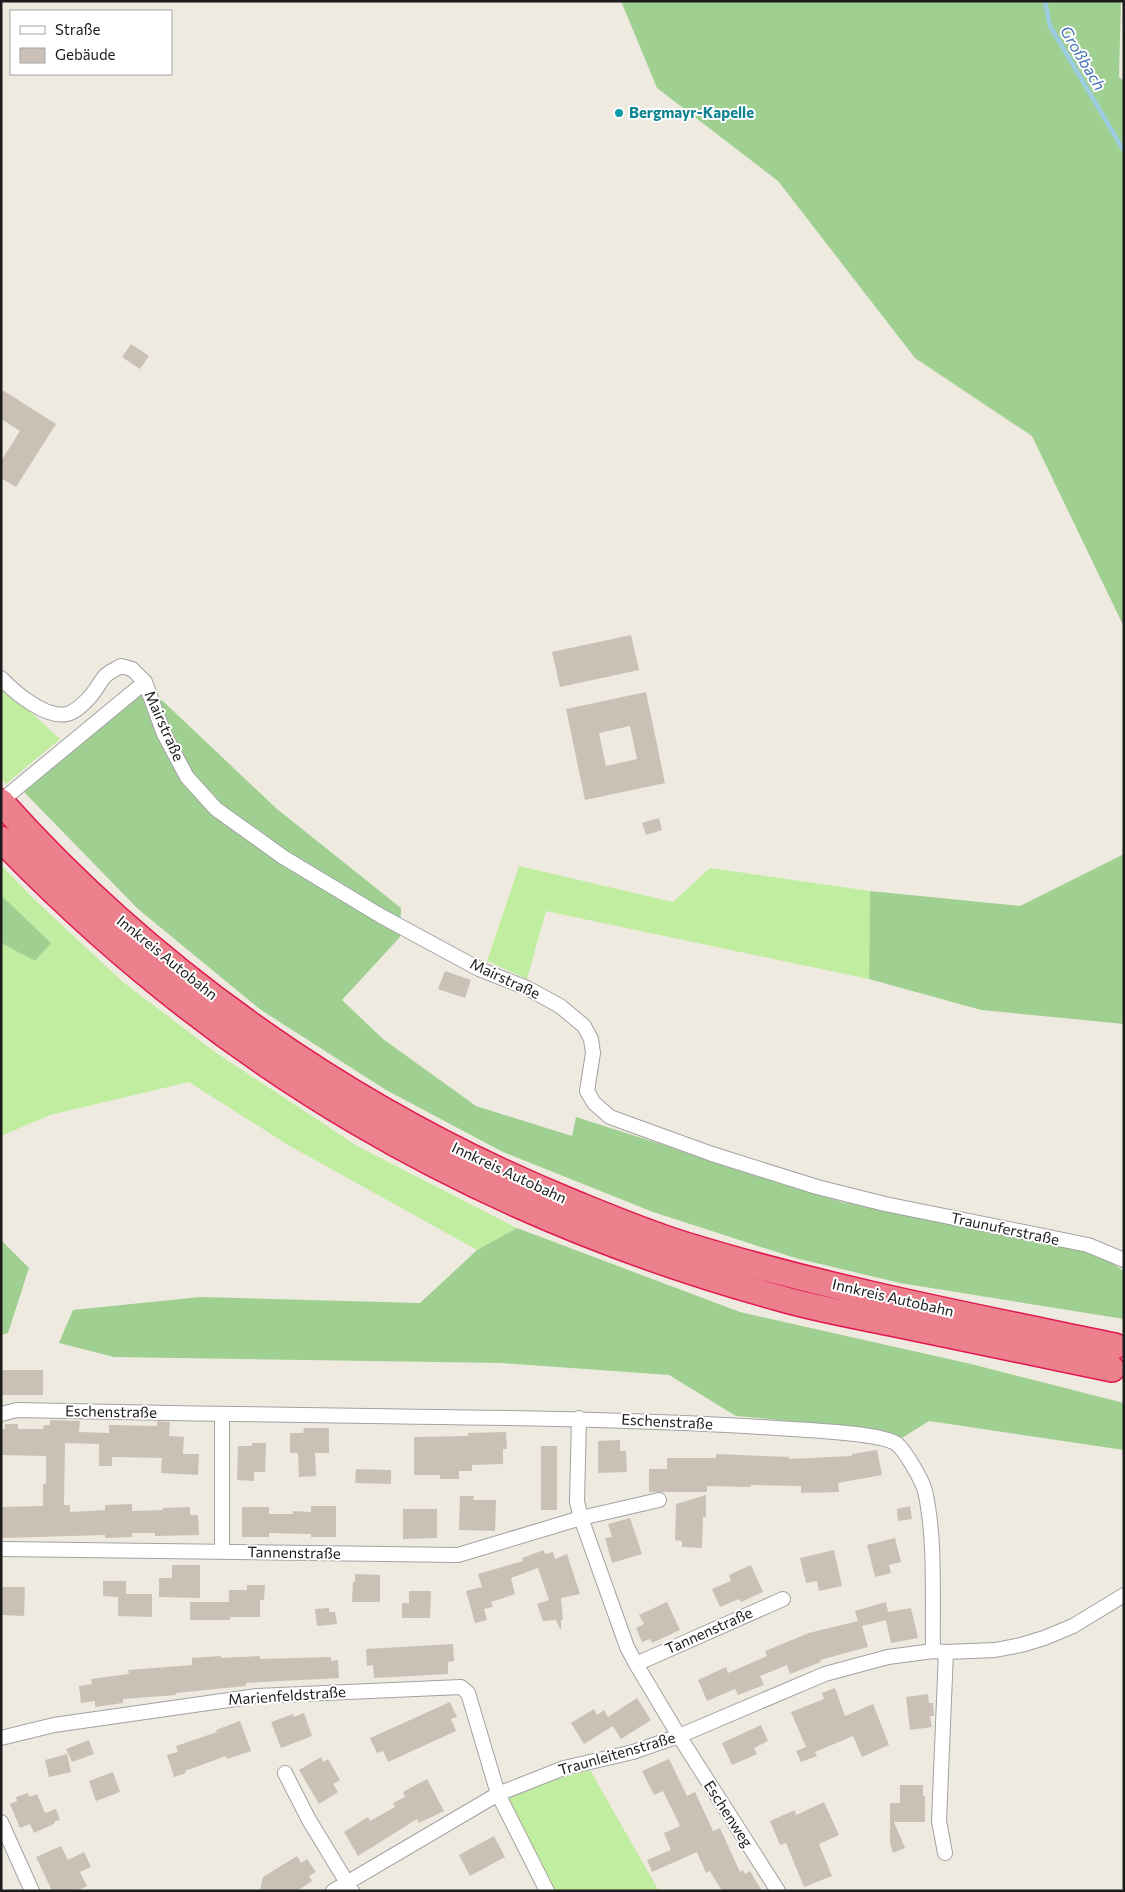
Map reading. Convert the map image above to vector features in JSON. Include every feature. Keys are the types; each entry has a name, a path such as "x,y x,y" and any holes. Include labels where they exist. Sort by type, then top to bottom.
{"highway":[{"name":"Innkreis Autobahn","path":"1,802 62,866 153,949 252,1025 355,1093 499,1171 607,1216 679,1242 744,1262 1114,1358 859,1316 783,1299 728,1284 584,1234 461,1179 396,1146 338,1111 260,1061 205,1021 114,948 1,839"}],"street":[{"name":"Mairstraße","path":"1,678 12,689 38,707 54,714 67,714 79,708 91,697 106,675 121,666 132,669 145,682 164,734 187,777 216,809 283,857 380,916 479,969 527,988 560,1006 584,1026 591,1039 593,1052 588,1091 594,1103 610,1117 712,1154 790,1179 885,1204"},
{"name":"Mairstraße","path":"1,802 145,682"},
{"name":"Traunuferstraße","path":"885,1204 1088,1245 1124,1260"},
{"name":"Eschenstraße","path":"1,1414 17,1410 579,1418 855,1434 880,1438 896,1444 907,1457 924,1488 930,1534 940,1651 939,1821 945,1853"},
{"path":"222,1414 222,1552"},
{"path":"579,1418 577,1502 581,1518 628,1647 636,1664 679,1736"},
{"name":"Tannenstraße","path":"1,1549 458,1555 581,1518 660,1500"},
{"path":"940,1651 995,1650 1021,1646 1073,1626 1124,1595"},
{"name":"Tannenstraße","path":"636,1664 783,1599"},
{"name":"Traunleitenstraße","path":"333,1891 350,1886 498,1794 564,1768 633,1752 679,1736 824,1674 888,1657 940,1651"},
{"name":"Marienfeldstraße","path":"1,1738 54,1724 256,1696 461,1687 468,1693 498,1794 546,1891"},
{"name":"Eschenweg","path":"679,1736 778,1891"},
{"path":"285,1773 309,1820 350,1886"},
{"path":"1,1822 32,1891"}],"green space":[{"path":"621,1 1121,1 1119,77 1124,81 1124,627 1032,436 915,358 778,181 657,88"},
{"path":"1,685 60,739 6,784 1,778"},
{"path":"148,687 277,809 401,908 400,937 342,1000 383,1039 476,1106 572,1136 576,1117 842,1202 1038,1240 1099,1255 1124,1271 1124,1319 900,1283 795,1258 653,1212 503,1152 386,1090 261,1010 138,909 24,792"},
{"path":"1124,854 1124,1024 981,1010 869,979 870,891 1020,906"},
{"path":"1,865 36,901 123,982 215,1052 357,1146 517,1228 477,1250 288,1145 189,1082 50,1115 1,1136 1,943 35,961 51,943 1,895"},
{"path":"519,866 673,902 710,868 870,891 869,979 546,911 527,979 487,961"},
{"path":"1,895 51,943 35,961 1,943"},
{"path":"517,1228 740,1312 971,1364 1124,1403 1124,1450 929,1421 902,1438 856,1427 736,1416 669,1375 501,1363 114,1357 59,1343 73,1310 200,1297 420,1303 477,1250"},
{"path":"1,1240 29,1268 8,1333 1,1335"},
{"path":"590,1770 659,1891 545,1891 502,1800 547,1782"}],"building":[{"path":"131,344 149,356 140,369 122,357"},
{"path":"1,389 56,424 16,487 1,478 1,461 20,431 1,419"},
{"path":"631,635 639,670 560,687 552,652"},
{"path":"646,692 665,783 585,800 566,709","holes":["630,726 637,759 606,766 599,733"]},
{"path":"659,818 662,830 646,835 642,823"},
{"path":"445,971 471,980 465,998 438,989"},
{"path":"1,1370 43,1370 43,1395 1,1395"},
{"path":"50,1420 80,1421 79,1432 109,1433 109,1425 157,1426 157,1421 170,1422 169,1436 184,1437 183,1454 199,1454 198,1475 161,1473 162,1458 112,1457 112,1466 99,1466 99,1444 65,1443 64,1505 70,1505 70,1512 105,1510 105,1505 132,1504 132,1511 190,1507 190,1515 198,1515 199,1535 155,1536 155,1533 132,1533 132,1537 105,1538 105,1535 1,1538 1,1507 43,1506 43,1484 46,1484 46,1456 1,1455 1,1429 5,1429 5,1424 18,1424 18,1429 43,1429 44,1425 50,1425"},
{"path":"304,1428 329,1428 329,1453 315,1453 316,1476 299,1477 298,1453 290,1453 290,1433 303,1433"},
{"path":"506,1432 507,1449 503,1449 503,1464 472,1465 472,1471 459,1471 459,1479 440,1479 440,1475 414,1475 414,1437 468,1436 468,1433"},
{"path":"620,1440 620,1451 626,1451 627,1472 598,1473 598,1441"},
{"path":"252,1443 266,1443 265,1472 254,1472 254,1481 237,1480 238,1446 252,1446"},
{"path":"541,1446 557,1446 557,1510 541,1510"},
{"path":"877,1450 882,1475 838,1483 839,1492 801,1493 801,1486 751,1485 751,1487 707,1486 707,1492 649,1492 649,1469 667,1469 667,1458 716,1458 716,1454 789,1457 789,1459 852,1456 852,1454"},
{"path":"356,1469 391,1470 391,1484 355,1483"},
{"path":"706,1495 706,1517 703,1517 702,1548 682,1547 682,1541 675,1540 676,1504"},
{"path":"460,1496 474,1496 473,1500 496,1500 495,1531 459,1530"},
{"path":"311,1506 336,1506 336,1537 311,1537 311,1534 269,1533 269,1537 242,1537 242,1507 269,1507 269,1514 293,1514 293,1511 311,1512"},
{"path":"910,1506 912,1519 898,1521 897,1509"},
{"path":"403,1509 437,1509 437,1538 403,1539"},
{"path":"630,1518 642,1554 612,1563 605,1538 612,1537 608,1524"},
{"path":"895,1538 901,1562 889,1565 891,1573 875,1577 867,1545"},
{"path":"544,1550 545,1554 553,1552 555,1559 567,1554 580,1594 561,1598 563,1620 561,1620 561,1629 556,1620 543,1621 537,1604 549,1600 538,1568 511,1578 515,1594 491,1602 493,1607 484,1609 487,1620 475,1623 466,1591 482,1587 478,1574 523,1561 522,1558"},
{"path":"834,1550 842,1586 819,1591 817,1581 806,1583 800,1558"},
{"path":"172,1565 200,1565 200,1598 159,1597 159,1578 172,1578"},
{"path":"751,1565 763,1592 741,1602 739,1599 720,1607 712,1589 731,1581 729,1575"},
{"path":"355,1574 380,1575 380,1602 352,1602"},
{"path":"103,1581 126,1581 126,1594 152,1594 152,1617 118,1616 118,1597 103,1596"},
{"path":"247,1585 265,1585 264,1600 260,1600 260,1617 230,1617 230,1620 190,1620 190,1602 229,1602 229,1590 247,1590"},
{"path":"1,1587 25,1587 24,1616 1,1615"},
{"path":"409,1591 431,1591 430,1618 402,1618 402,1603 409,1603"},
{"path":"667,1602 680,1630 652,1643 650,1639 642,1642 636,1628 644,1624 639,1615"},
{"path":"886,1602 888,1612 911,1608 918,1638 891,1643 886,1620 862,1626 868,1647 820,1660 821,1662 790,1674 787,1665 760,1676 764,1685 738,1695 735,1689 707,1701 698,1680 726,1667 728,1673 767,1656 765,1651 809,1633 858,1621 855,1611"},
{"path":"329,1608 329,1612 335,1612 337,1624 317,1626 315,1609"},
{"path":"453,1644 454,1661 448,1662 448,1674 374,1678 373,1665 367,1666 366,1649"},
{"path":"221,1656 221,1658 260,1656 260,1659 331,1657 331,1661 338,1660 339,1678 246,1683 246,1686 176,1693 176,1695 123,1699 123,1703 95,1707 95,1701 81,1703 79,1686 92,1684 91,1679 129,1674 128,1670 192,1665 192,1658"},
{"path":"835,1688 845,1716 873,1704 889,1745 862,1757 853,1736 815,1752 817,1756 801,1762 796,1751 806,1747 791,1712 824,1699 822,1693"},
{"path":"928,1694 929,1703 933,1703 934,1716 930,1716 932,1727 910,1730 906,1697"},
{"path":"637,1698 651,1720 621,1739 613,1726 584,1744 571,1723 594,1709 597,1715 604,1710 608,1717"},
{"path":"450,1702 457,1717 451,1719 456,1731 388,1762 383,1751 377,1753 370,1738"},
{"path":"304,1713 312,1736 281,1748 271,1722 293,1714 294,1717"},
{"path":"240,1721 251,1751 227,1759 226,1756 174,1777 167,1755 178,1752 176,1746 217,1732 216,1730"},
{"path":"761,1725 768,1741 754,1748 757,1754 732,1765 722,1743"},
{"path":"89,1740 94,1754 72,1762 66,1749"},
{"path":"67,1754 71,1772 49,1777 45,1760"},
{"path":"321,1757 323,1762 328,1759 340,1780 333,1784 338,1792 319,1804 299,1770"},
{"path":"669,1759 687,1796 695,1792 713,1831 720,1828 740,1872 743,1870 745,1874 750,1871 762,1891 722,1891 710,1871 706,1873 697,1852 652,1872 647,1860 671,1850 664,1833 680,1826 663,1791 654,1795 642,1771"},
{"path":"113,1772 120,1792 96,1801 89,1781"},
{"path":"427,1779 444,1811 419,1823 417,1819 358,1856 344,1832 368,1817 370,1821 395,1807 393,1803 405,1797 403,1792"},
{"path":"900,1785 923,1785 925,1822 894,1822 905,1848 893,1853 890,1843 890,1803 900,1803"},
{"path":"28,1793 29,1797 37,1794 45,1813 56,1809 60,1820 34,1833 30,1824 20,1828 10,1804 17,1801 16,1797"},
{"path":"824,1802 839,1835 819,1844 832,1876 804,1887 786,1843 780,1845 770,1821 795,1810 796,1815"},
{"path":"494,1836 505,1857 470,1876 459,1855"},
{"path":"61,1846 68,1860 84,1852 91,1867 80,1872 87,1886 76,1891 52,1891 36,1857"},
{"path":"297,1856 301,1863 307,1859 316,1872 309,1876 312,1881 297,1891 260,1891 263,1877"}],"waterway":[{"name":"Großbach","path":"1045,1 1050,26 1124,151"}],"place":[{"name":"Bergmayr-Kapelle","path":"619,113"}]}
